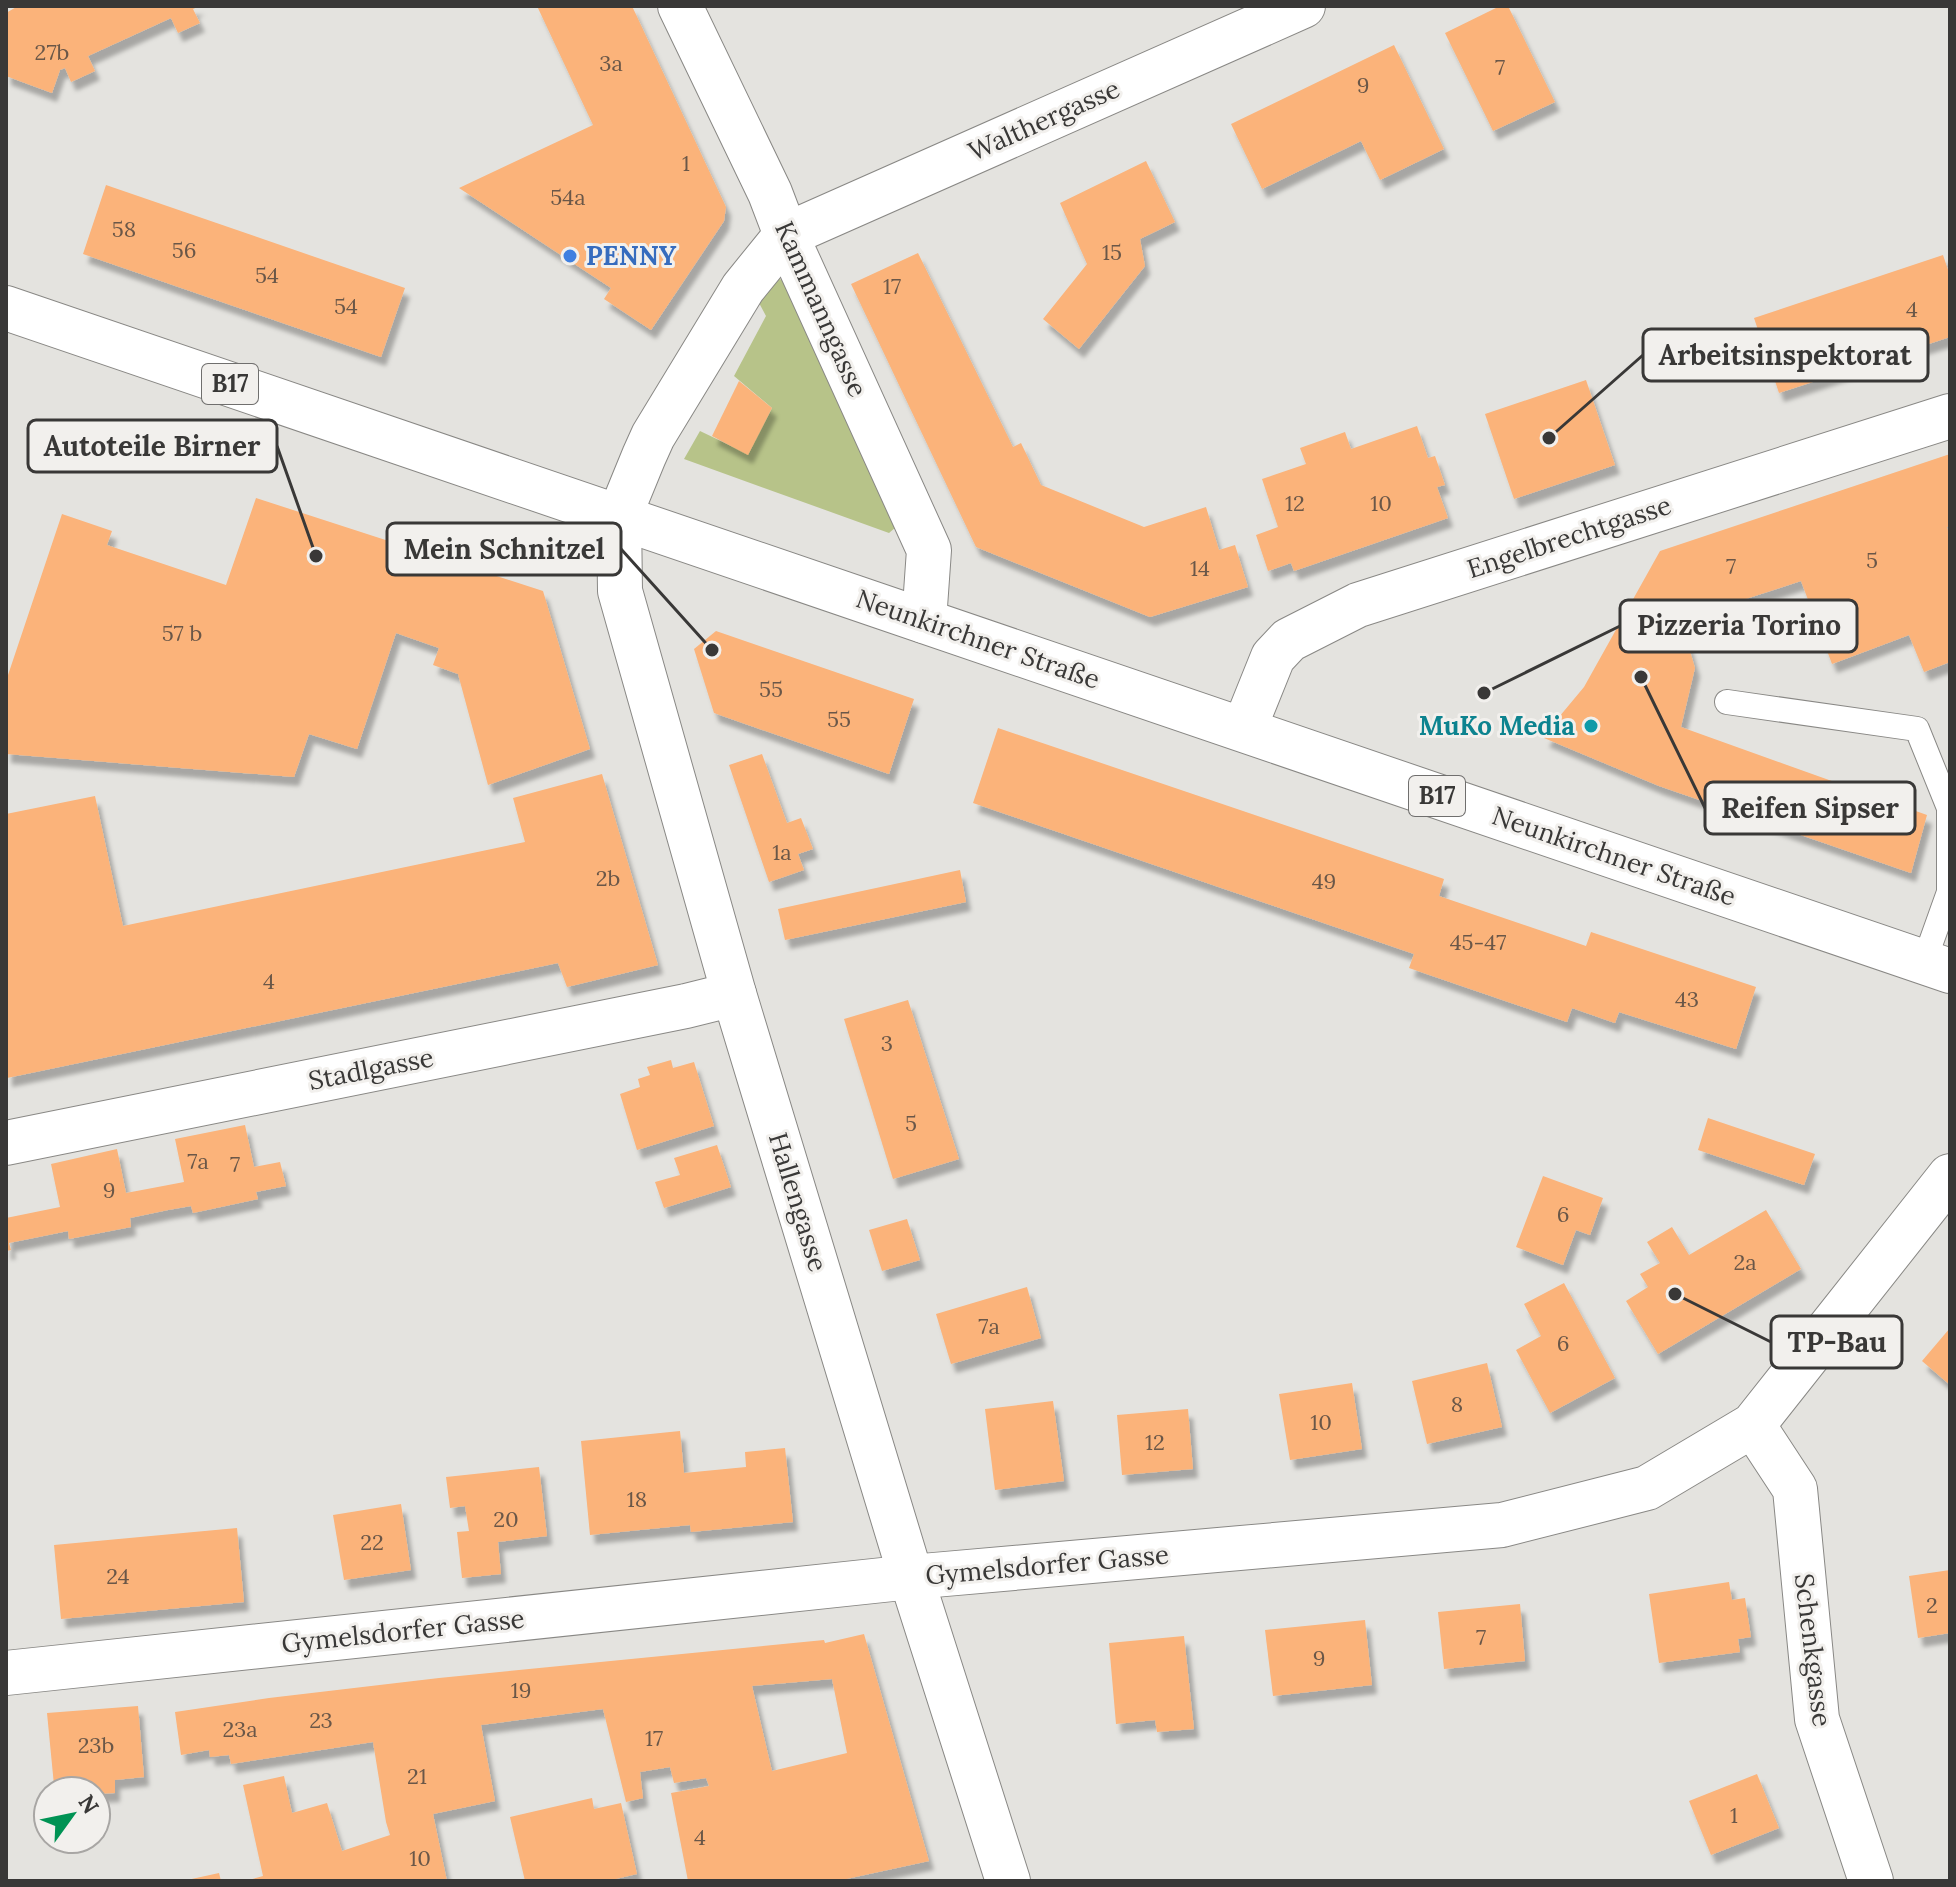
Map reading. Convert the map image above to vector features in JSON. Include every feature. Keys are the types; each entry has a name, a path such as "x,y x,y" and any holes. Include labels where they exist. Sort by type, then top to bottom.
{"street":[{"name":"Kammanngasse","path":"680,6 770,193 786,235 929,550 924,621"},
{"name":"Walthergasse","path":"786,235 1303,6"},
{"path":"619,517 653,436 682,387 743,288 786,235"},
{"name":"Neunkirchner Straße","path":"6,308 1937,966"},
{"name":"Engelbrechtgasse","path":"1244,729 1273,657 1289,640 1358,605 1950,416"},
{"name":"Hallengasse","path":"619,517 620,591 734,994 911,1577 1008,1881"},
{"name":"Stadlgasse","path":"6,1143 734,994"},
{"name":"Gymelsdorfer Gasse","path":"6,1673 911,1577 1502,1525 1647,1488 1753,1425 1950,1176"},
{"name":"Schenkgasse","path":"1753,1425 1795,1489 1817,1719 1871,1881"}],"lane":[{"path":"1727,702 1917,729 1949,808 1949,892 1937,966"}],"green space":[{"path":"776,278 795,284 896,527 889,533 684,459 700,431 748,454 772,408 734,376 766,316 758,301"}],"building":[{"path":"18,6 200,6 193,9 200,23 178,33 171,18 88,56 95,71 71,82 65,68 60,70 52,93 6,76 6,13"},
{"path":"537,6 632,6 726,207 724,221 651,330 604,299 611,288 459,188 593,125"},
{"path":"1500,6 1508,6 1555,102 1493,131 1445,33"},
{"path":"1394,45 1444,149 1380,180 1361,141 1262,189 1231,124"},
{"path":"1146,161 1175,222 1140,239 1145,266 1079,349 1043,319 1087,264 1060,203"},
{"path":"106,185 405,288 381,357 83,254"},
{"path":"918,253 1013,447 1021,443 1041,485 1144,527 1206,507 1219,550 1235,545 1248,587 1150,617 976,547 851,284"},
{"path":"1943,255 1950,276 1950,337 1779,393 1754,318"},
{"path":"1586,380 1615,465 1514,499 1485,414"},
{"path":"739,381 772,408 748,455 712,436"},
{"path":"1417,426 1428,458 1435,456 1445,485 1437,487 1448,518 1294,571 1291,563 1268,571 1256,535 1278,527 1262,479 1306,464 1300,448 1345,432 1351,449"},
{"path":"1950,454 1950,526 1947,527 1950,539 1950,662 1924,672 1909,635 1832,664 1801,581 1681,620 1695,668 1681,727 1927,815 1911,873 1659,786 1544,738 1584,687 1660,551"},
{"path":"256,498 543,591 590,749 488,785 458,674 433,665 439,648 396,633 357,749 309,734 294,777 6,754 6,681 62,514 112,531 107,545 226,585"},
{"path":"716,631 914,699 889,774 714,713 694,649"},
{"path":"998,728 1444,879 1439,896 1586,946 1591,932 1756,987 1736,1049 1619,1012 1615,1023 1572,1008 1567,1022 1409,968 1414,954 973,803"},
{"path":"762,754 787,823 801,818 813,849 798,854 804,870 769,882 729,765"},
{"path":"602,774 658,965 567,987 558,963 7,1078 6,814 95,796 123,926 525,842 513,798"},
{"path":"960,870 966,902 785,940 778,909"},
{"path":"908,1000 959,1159 893,1179 844,1019"},
{"path":"671,1060 673,1068 694,1062 714,1126 637,1150 620,1094 640,1087 638,1079 650,1075 647,1067"},
{"path":"1708,1118 1815,1154 1804,1185 1698,1150"},
{"path":"245,1125 254,1167 280,1162 286,1186 256,1192 258,1199 193,1213 191,1206 130,1218 131,1227 69,1239 68,1231 9,1243 11,1250 6,1251 6,1218 60,1207 51,1164 117,1149 126,1193 184,1182 175,1139"},
{"path":"717,1145 731,1187 664,1208 655,1182 680,1175 674,1158"},
{"path":"1543,1176 1603,1198 1590,1235 1576,1230 1563,1265 1516,1247"},
{"path":"1766,1210 1801,1269 1658,1354 1626,1301 1648,1287 1640,1274 1660,1263 1647,1242 1672,1227 1689,1255"},
{"path":"907,1219 920,1260 882,1271 869,1230"},
{"path":"1564,1283 1615,1378 1550,1413 1516,1350 1541,1336 1524,1304"},
{"path":"1027,1287 1041,1338 951,1364 936,1314"},
{"path":"1950,1328 1950,1385 1922,1361"},
{"path":"1487,1363 1502,1427 1427,1444 1412,1381"},
{"path":"1352,1383 1362,1449 1290,1460 1279,1394"},
{"path":"1053,1401 1064,1481 995,1490 985,1409"},
{"path":"1188,1409 1193,1469 1122,1475 1117,1415"},
{"path":"680,1431 684,1473 746,1467 745,1452 785,1448 793,1522 691,1532 690,1525 590,1535 581,1441"},
{"path":"539,1467 547,1536 498,1542 501,1574 462,1578 457,1532 469,1531 465,1506 450,1508 446,1477"},
{"path":"401,1504 411,1570 344,1580 333,1515"},
{"path":"237,1528 244,1602 61,1619 54,1545"},
{"path":"1950,1570 1950,1633 1918,1638 1909,1576"},
{"path":"1729,1582 1732,1600 1745,1598 1751,1637 1738,1639 1740,1652 1659,1663 1649,1594"},
{"path":"1520,1604 1525,1661 1444,1669 1438,1612"},
{"path":"1365,1620 1372,1685 1273,1696 1265,1630"},
{"path":"864,1634 929,1861 837,1881 688,1881 671,1793 709,1786 706,1778 674,1783 670,1767 640,1772 643,1798 626,1802 603,1709 481,1725 495,1801 433,1814 447,1881 245,1881 263,1876 243,1785 284,1776 292,1813 327,1803 342,1851 390,1835 373,1742 231,1764 229,1755 210,1757 209,1750 181,1755 175,1712 439,1678 824,1640 825,1643","holes":["832,1679 847,1753 772,1771 752,1686"]},
{"path":"1184,1636 1194,1729 1157,1732 1155,1720 1116,1724 1109,1643"},
{"path":"138,1706 144,1777 115,1780 115,1793 112,1793 112,1775 53,1775 47,1713"},
{"path":"1757,1774 1779,1828 1711,1855 1689,1801"},
{"path":"592,1798 594,1809 621,1803 637,1874 607,1881 525,1881 510,1817"},
{"path":"219,1873 221,1881 187,1881 187,1880"}],"place":[{"name":"PENNY","path":"570,256"},
{"name":"Arbeitsinspektorat","path":"1549,438"},
{"name":"Autoteile Birner","path":"316,556"},
{"name":"Mein Schnitzel","path":"712,650"},
{"name":"Reifen Sipser","path":"1641,677"},
{"name":"Pizzeria Torino","path":"1484,693"},
{"name":"MuKo Media","path":"1591,726"},
{"name":"TP-Bau","path":"1675,1294"}]}
